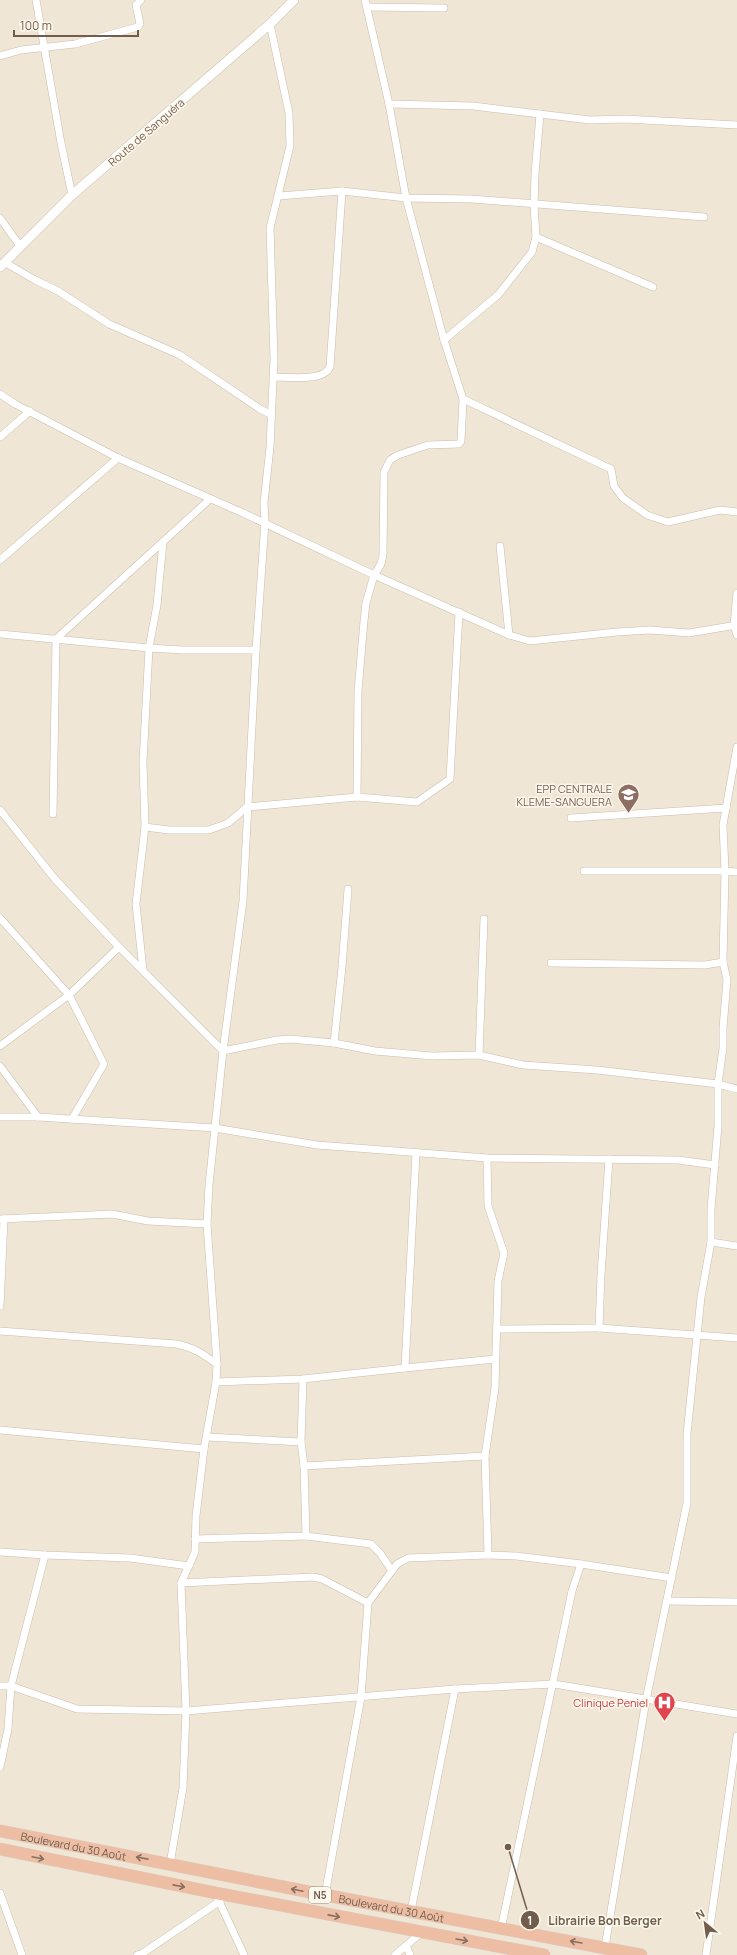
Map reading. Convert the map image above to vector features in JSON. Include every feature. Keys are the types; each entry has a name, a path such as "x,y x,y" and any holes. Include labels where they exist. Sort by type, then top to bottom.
{"highway":[{"name":"Boulevard du 30 Août","path":"0,1831 501,1929 642,1955"},
{"name":"Boulevard du 30 Août","path":"0,1849 218,1897 421,1933 513,1952 544,1955"}],"street":[{"path":"36,0 72,196"},
{"path":"0,56 45,47 75,44 138,27 140,24 136,5 141,0"},
{"name":"Route de Sanguéra","path":"2,265 72,196 270,24 294,0"},
{"path":"357,798 358,691 366,603 374,575 381,564 383,556 384,472 390,460 403,453 428,445 459,444 461,441 463,399 444,340 406,198 389,104 366,4 444,8"},
{"path":"170,1864 183,1788 186,1711 181,1583 194,1556 204,1449 216,1382 217,1364 207,1224 209,1185 223,1051 243,901 256,650 265,522 264,503 270,447 270,414 274,377 270,228 290,146 289,113 270,24"},
{"path":"389,104 473,106 590,120 625,119 737,125"},
{"path":"444,340 498,295 532,252 536,237 534,205 540,114"},
{"path":"279,196 342,191 406,198 472,199 534,205 704,216"},
{"path":"274,377 307,377 324,375 328,372 330,367 342,191"},
{"path":"0,218 20,246"},
{"path":"536,237 654,287"},
{"path":"2,265 58,291 109,324 180,355 260,409 270,414"},
{"path":"0,394 15,404 118,458 265,522 374,575 509,635 530,641 650,630 689,634 736,625"},
{"path":"463,399 611,469 614,486 623,498 647,515 668,522 720,510 737,512"},
{"path":"0,437 30,411"},
{"path":"0,560 118,458"},
{"path":"53,814 56,639 210,499"},
{"path":"142,970 136,904 145,827 143,762 149,648 157,605 163,542"},
{"path":"500,546 509,635"},
{"path":"737,593 737,635"},
{"path":"145,827 169,830 209,830 228,823 247,807 357,798 417,802 450,779 459,612"},
{"path":"0,634 149,648 182,650 256,650"},
{"path":"604,1947 646,1700 687,1503 686,1434 698,1336 701,1297 711,1242 711,1209 718,1126 718,1084 723,1048 727,980 723,962 726,871 723,825 737,747"},
{"path":"571,818 726,808"},
{"path":"0,810 55,879 119,947 223,1051"},
{"path":"584,870 737,872"},
{"path":"334,1043 348,889"},
{"path":"0,918 69,995 104,1064 72,1119"},
{"path":"479,1055 484,919"},
{"path":"0,1046 69,995 119,947"},
{"path":"551,963 705,965 723,962"},
{"path":"223,1051 277,1040 334,1043 375,1051 432,1056 479,1055 523,1066 597,1070 718,1084 737,1089"},
{"path":"0,1066 38,1117"},
{"path":"0,1117 38,1117 215,1128 317,1145 487,1158 610,1159 645,1161 678,1160 715,1165"},
{"path":"405,1368 416,1152"},
{"path":"487,1158 488,1206 504,1253 498,1281 498,1329 495,1359 495,1388 485,1456 488,1555"},
{"path":"599,1328 600,1275 610,1159"},
{"path":"0,1306 2,1219 112,1214 148,1220 207,1224"},
{"path":"711,1242 737,1246"},
{"path":"498,1329 599,1328 737,1338"},
{"path":"0,1331 176,1344 199,1351 217,1364"},
{"path":"216,1382 303,1379 495,1359"},
{"path":"303,1379 301,1442 304,1466 306,1536"},
{"path":"0,1430 204,1449"},
{"path":"207,1437 301,1442"},
{"path":"304,1466 485,1456"},
{"path":"195,1539 306,1536 371,1544 392,1571"},
{"path":"0,1552 130,1558 189,1566"},
{"path":"0,1767 8,1730 11,1686 45,1555"},
{"path":"325,1895 361,1697 368,1603 397,1564 408,1558 488,1555 516,1556 672,1578"},
{"path":"501,1929 554,1684 572,1591 581,1564"},
{"path":"181,1583 313,1577 322,1578 368,1603"},
{"path":"667,1601 737,1602"},
{"path":"0,1686 11,1686 77,1709 186,1711 455,1689 554,1684 737,1714"},
{"path":"411,1911 455,1689"},
{"path":"706,1955 737,1736"},
{"path":"0,1893 2,1908 22,1955"},
{"path":"142,1954 218,1897 244,1955"},
{"path":"395,1955 421,1933"},
{"path":"406,1946 410,1955"}],"shaded area":[{"path":"0,0 737,0 737,1955 0,1955"}],"place":[{"name":"EPP CENTRALE KLEME-SANGUERA","path":"628,814"},
{"name":"Clinique Peniel","path":"664,1722"},
{"name":"Librairie Bon Berger","path":"508,1847"}]}
